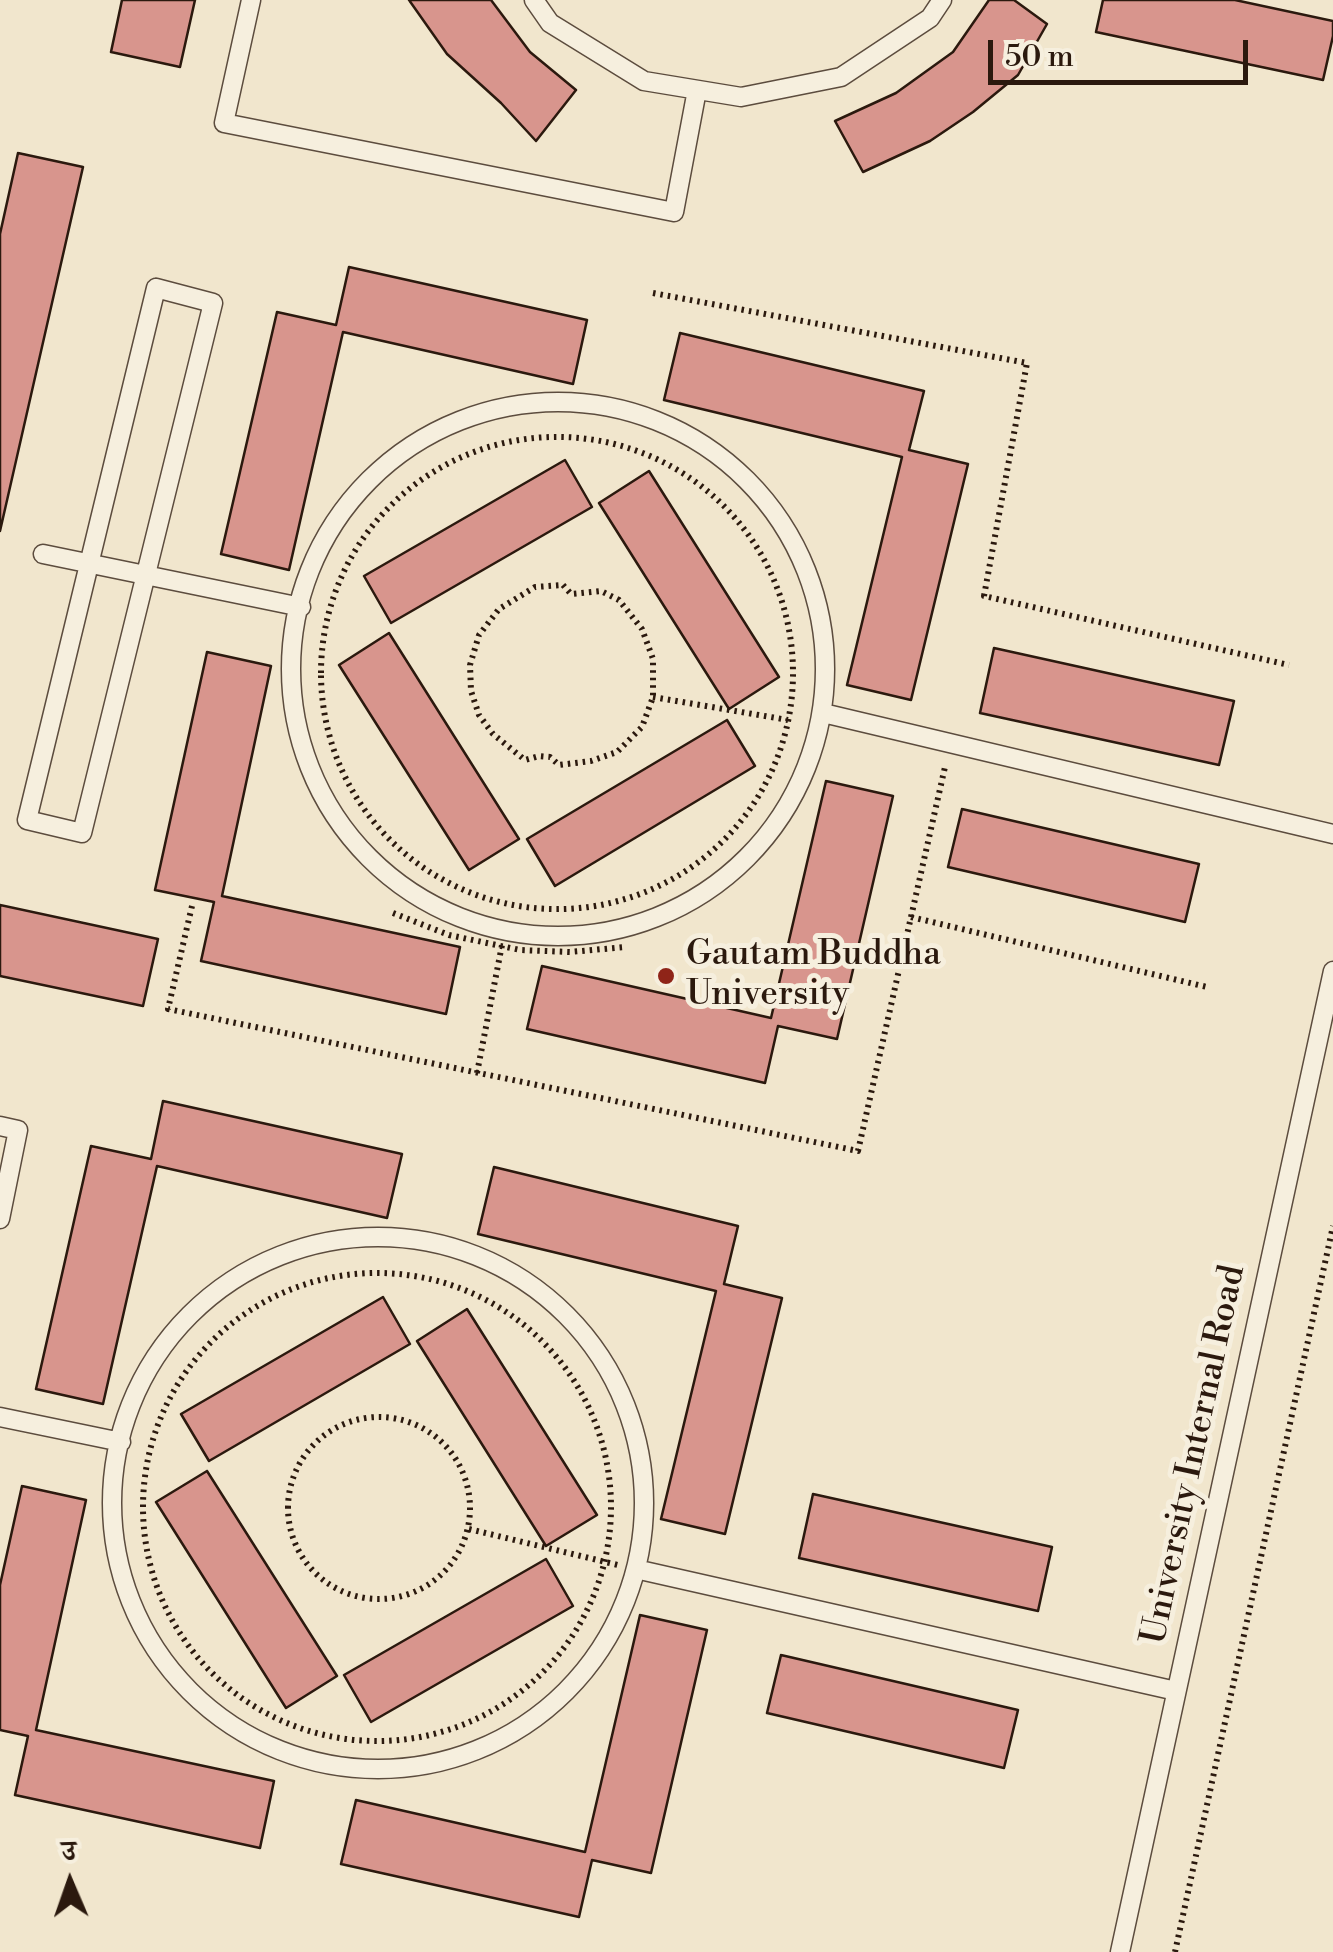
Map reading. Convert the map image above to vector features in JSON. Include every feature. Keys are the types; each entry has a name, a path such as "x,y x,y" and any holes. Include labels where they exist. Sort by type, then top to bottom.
{"lane":[{"path":"251,0 224,124 674,212 697,90"},
{"path":"534,0 550,22 644,81 742,97 841,77 930,18 942,0"},
{"path":"156,288 212,303 82,833 27,820 90,564 156,288"},
{"path":"570,400 667,422 758,486 808,567 828,676 823,713 820,736 803,783 745,864 661,917 562,938 465,921 370,862 312,782 288,670 313,554 350,496 371,474 468,415 570,400"},
{"path":"43,554 301,607"},
{"path":"823,713 1333,834"},
{"name":"University Internal Road","path":"1120,1952 1333,972"},
{"path":"0,1126 18,1130 0,1218"},
{"path":"390,1234 487,1257 578,1322 629,1402 648,1511 640,1570 623,1617 570,1692 482,1752 382,1772 285,1756 191,1697 133,1616 108,1504 121,1442 134,1389 171,1330 191,1309 288,1250 390,1234"},
{"path":"0,1417 121,1442"},
{"path":"640,1570 1176,1691"}],"path":[{"path":"653,293 1028,363 984,596 1289,665"},
{"path":"575,438 636,450 693,479 740,522 774,576 792,636 794,698 788,720 779,757 750,811 709,855 658,887 585,907 540,909 480,897 414,860 380,830 345,781 325,724 320,664 330,602 357,545 398,497 452,462 511,442 575,438"},
{"path":"564,585 572,594 601,591 618,600 642,628 653,659 653,697 642,727 617,752 591,762 559,766 550,757 525,760 492,734 479,715 471,691 470,665 480,635 499,609 517,596 535,587 564,585"},
{"path":"653,697 788,720"},
{"path":"192,906 168,1009 858,1151 950,743"},
{"path":"393,913 448,935 520,950 570,952 626,947"},
{"path":"911,916 1207,987"},
{"path":"477,1072 502,945"},
{"path":"1176,1952 1333,1226"},
{"path":"409,1274 475,1293 504,1311 533,1330 578,1382 605,1445 613,1512 605,1562 602,1580 571,1641 524,1691 465,1726 395,1742 323,1736 256,1709 200,1664 162,1603 142,1534 145,1463 169,1395 212,1338 271,1297 340,1275 409,1274"},
{"path":"364,1418 394,1418 423,1428 446,1446 463,1470 471,1499 469,1528 458,1556 438,1578 413,1594 384,1600 355,1596 328,1584 306,1562 292,1535 288,1504 294,1474 310,1448 334,1429 364,1418"},
{"path":"469,1528 640,1570"}],"building":[{"path":"122,0 195,0 180,67 111,52"},
{"path":"409,0 491,0 530,52 576,90 536,141 447,54"},
{"path":"989,0 1014,0 1047,24 1018,75 930,141 863,172 835,121 896,93 953,52"},
{"path":"1103,0 1235,0 1333,21 1323,80 1096,32"},
{"path":"18,153 83,167 0,531 0,234"},
{"path":"349,267 587,320 573,384 343,332 289,570 221,554 277,312 336,325"},
{"path":"680,333 924,391 909,450 968,464 911,700 847,685 902,457 664,400"},
{"path":"565,460 592,507 391,623 364,576"},
{"path":"649,471 779,677 729,709 599,503"},
{"path":"389,633 519,839 469,870 339,665"},
{"path":"994,648 1234,701 1219,765 980,713"},
{"path":"207,652 271,666 222,896 460,947 446,1014 201,961 214,902 155,890"},
{"path":"727,720 755,766 555,886 527,839"},
{"path":"826,781 893,796 837,1039 778,1026 765,1083 527,1029 542,966 771,1018"},
{"path":"962,809 1199,864 1185,922 948,867"},
{"path":"0,905 158,939 143,1006 0,976"},
{"path":"163,1101 402,1154 387,1218 157,1166 103,1404 36,1389 91,1146 151,1159"},
{"path":"494,1167 738,1226 724,1284 782,1298 725,1534 661,1519 716,1291 478,1234"},
{"path":"383,1297 410,1344 209,1461 181,1414"},
{"path":"467,1309 597,1515 546,1546 417,1341"},
{"path":"207,1471 337,1676 286,1708 156,1502"},
{"path":"22,1486 86,1500 36,1730 274,1781 260,1848 15,1795 28,1736 0,1730 0,1585"},
{"path":"813,1494 1052,1547 1038,1611 799,1558"},
{"path":"546,1559 573,1606 371,1722 344,1675"},
{"path":"640,1615 707,1630 651,1873 592,1860 579,1917 341,1864 356,1800 585,1852"},
{"path":"781,1655 1018,1710 1004,1768 767,1713"}],"place":[{"name":"Gautam Buddha University","path":"666,976"}]}
